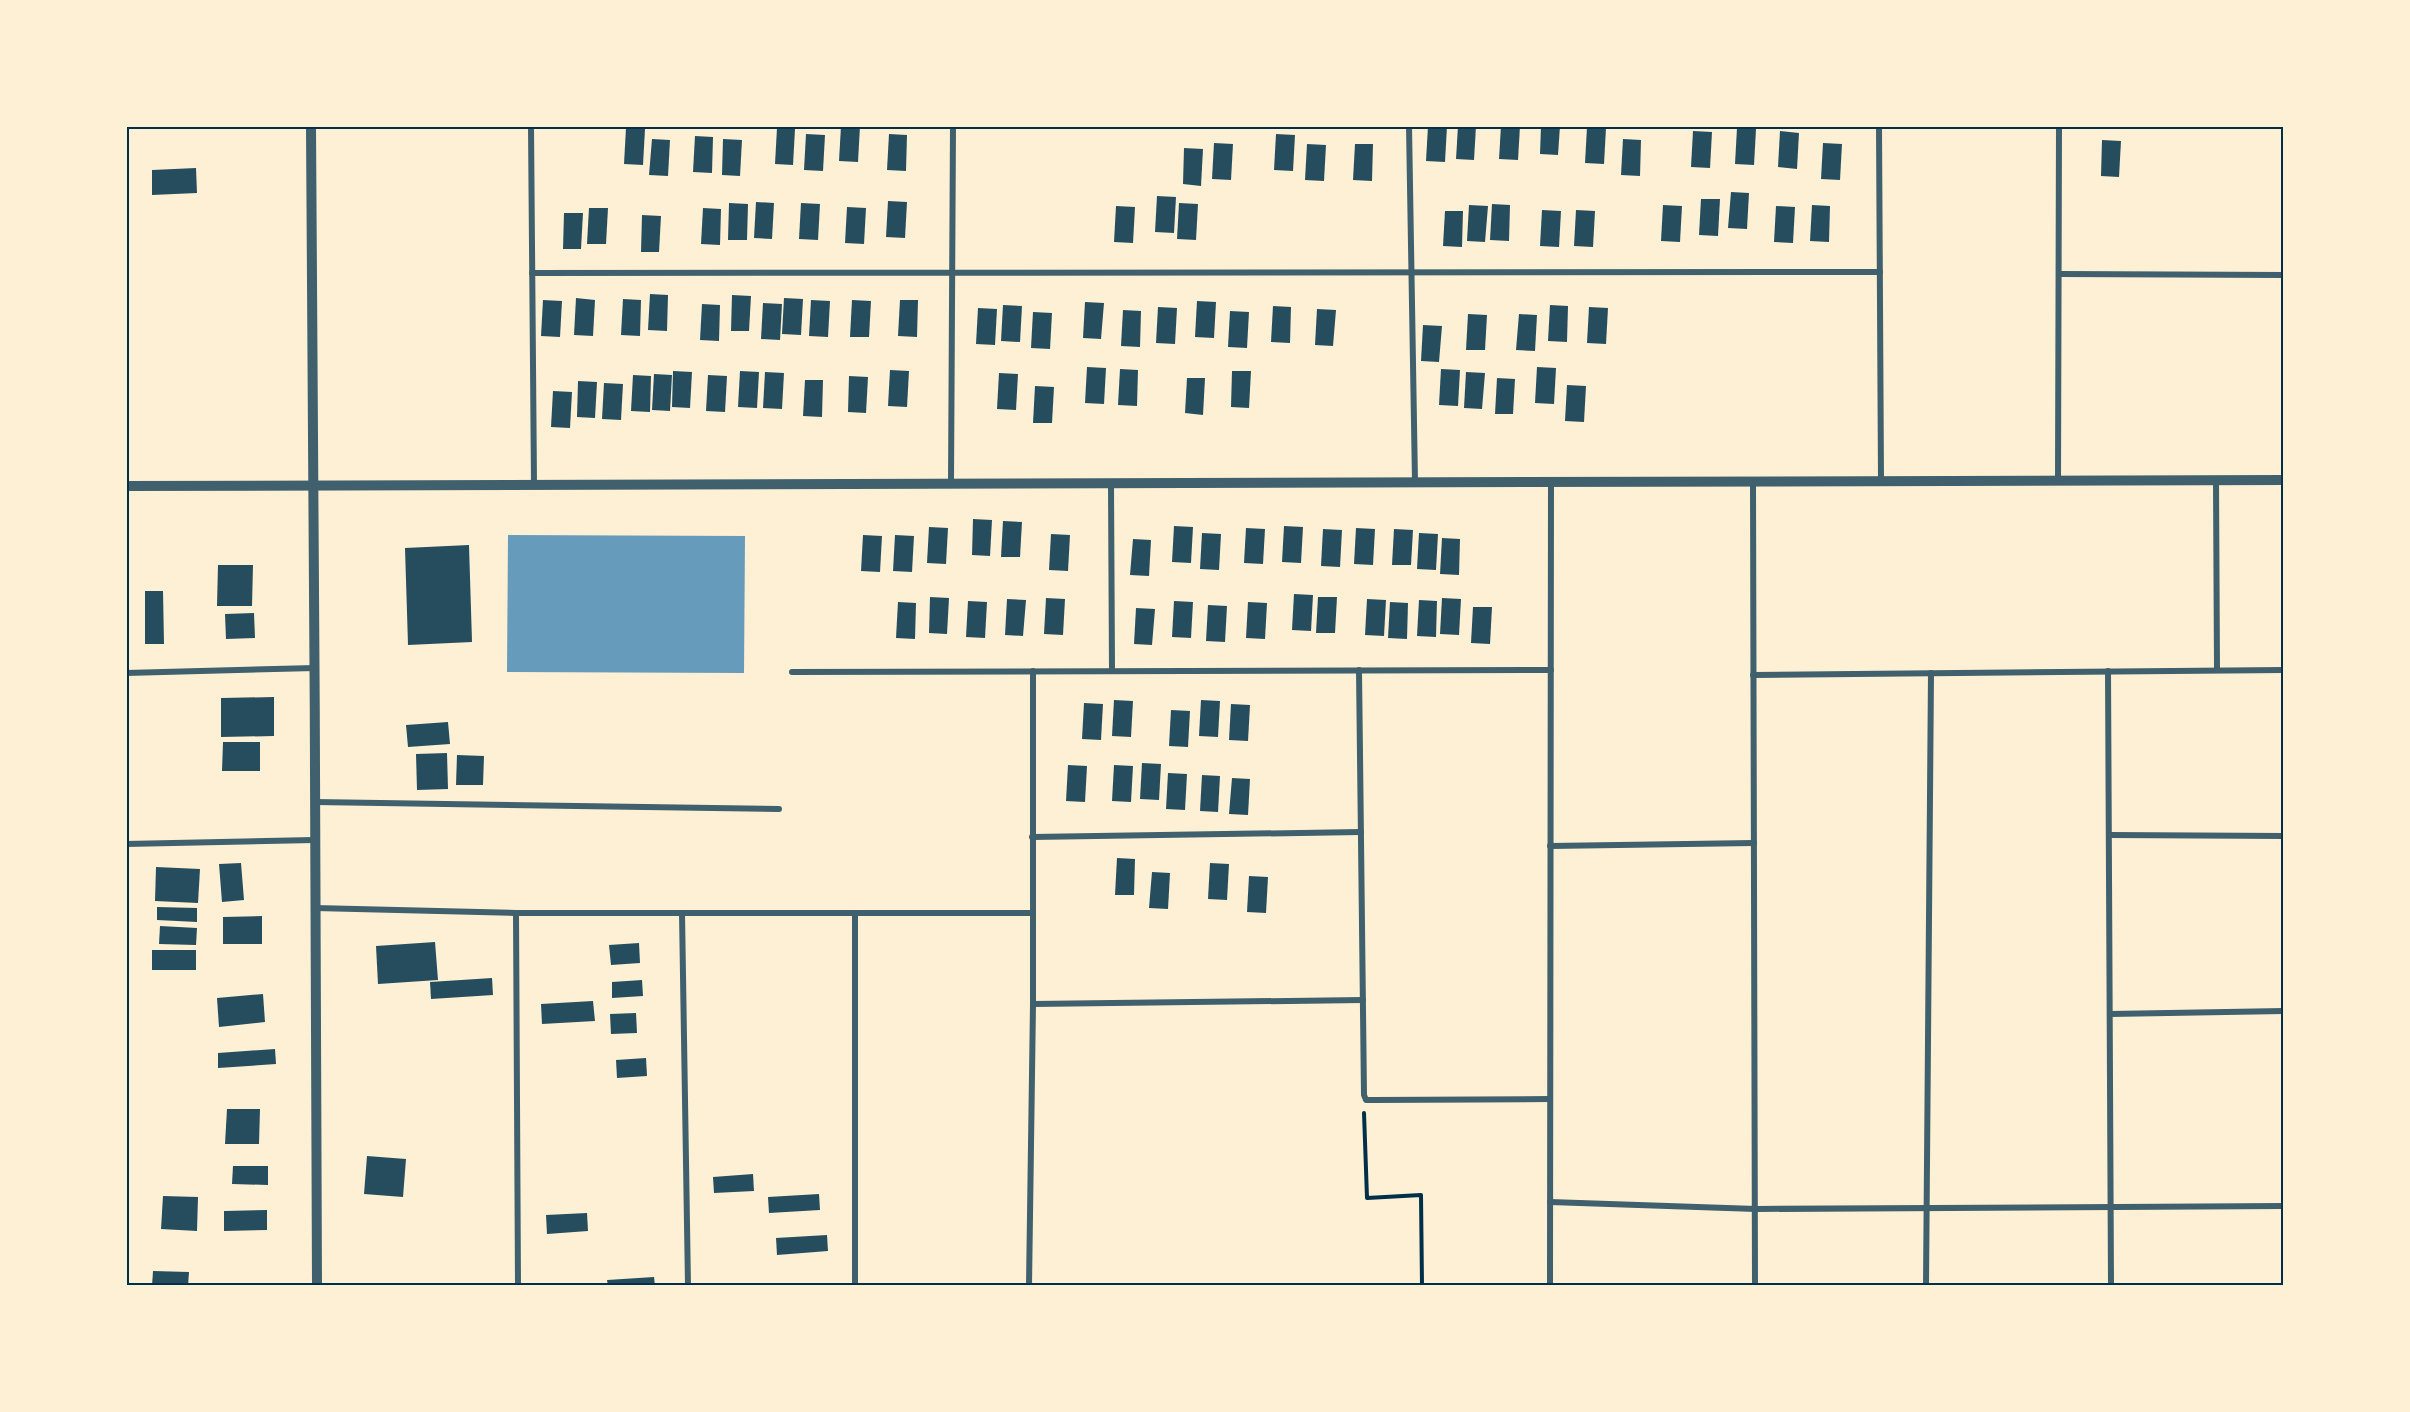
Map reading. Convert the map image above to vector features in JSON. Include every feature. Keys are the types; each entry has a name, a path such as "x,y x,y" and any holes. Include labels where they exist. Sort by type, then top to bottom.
{"street":[{"path":"311,126 316,484 314,840 318,1286"},
{"path":"531,126 534,484"},
{"path":"951,484 953,126"},
{"path":"1408,126 1415,482"},
{"path":"1879,126 1881,481"},
{"path":"2058,481 2059,126"},
{"path":"532,273 1880,272"},
{"path":"2060,274 2284,275"},
{"path":"2216,480 2217,670"},
{"path":"126,486 2284,480"},
{"path":"1550,1286 1551,482"},
{"path":"1753,482 1755,1286"},
{"path":"1111,484 1113,671"},
{"path":"126,673 316,668"},
{"path":"1359,670 1364,1095 1366,1100 1550,1099"},
{"path":"792,672 1551,670"},
{"path":"1753,675 2284,670"},
{"path":"1029,1286 1033,1004 1031,913 1033,671"},
{"path":"2108,671 2111,1286"},
{"path":"1926,1286 1931,673"},
{"path":"315,802 779,808"},
{"path":"1032,837 1361,832"},
{"path":"2109,835 2284,836"},
{"path":"126,844 314,840"},
{"path":"1550,846 1754,843"},
{"path":"315,908 516,913 1031,913"},
{"path":"516,913 518,1286"},
{"path":"682,913 688,1286"},
{"path":"855,914 855,1286"},
{"path":"1033,1004 1363,1000"},
{"path":"2110,1014 2284,1011"},
{"path":"1550,1202 1756,1209 2284,1206"}],"path":[{"path":"1364,1095 1367,1198 1421,1195 1422,1286"}],"water":[{"path":"508,535 745,536 744,673 507,672"}],"building":[{"path":"841,126 860,126 858,162 839,161"},
{"path":"1428,126 1447,126 1445,162 1426,161"},
{"path":"1458,126 1476,126 1474,160 1456,159"},
{"path":"1501,126 1520,126 1518,160 1499,159"},
{"path":"1541,126 1560,126 1558,155 1540,154"},
{"path":"1587,127 1606,128 1604,164 1585,163"},
{"path":"626,128 645,129 643,165 624,164"},
{"path":"777,128 795,129 793,165 775,164"},
{"path":"1737,128 1756,129 1754,165 1735,164"},
{"path":"1693,131 1712,132 1710,168 1691,167"},
{"path":"1780,131 1799,133 1797,169 1778,167"},
{"path":"806,134 825,135 823,171 804,170"},
{"path":"889,134 907,135 906,171 887,170"},
{"path":"1276,134 1295,135 1293,171 1274,170"},
{"path":"695,136 713,137 712,173 693,172"},
{"path":"652,139 670,140 668,176 649,175"},
{"path":"723,139 742,140 740,176 722,175"},
{"path":"1623,139 1641,140 1640,176 1621,175"},
{"path":"2102,140 2121,141 2119,177 2101,176"},
{"path":"1214,143 1233,144 1231,180 1212,179"},
{"path":"1823,143 1842,144 1840,180 1821,179"},
{"path":"1307,144 1326,145 1324,181 1305,180"},
{"path":"1355,144 1373,144 1372,181 1353,180"},
{"path":"1184,148 1203,149 1201,186 1183,184"},
{"path":"196,168 197,193 152,195 152,170"},
{"path":"1731,192 1749,193 1747,229 1728,228"},
{"path":"1157,196 1176,197 1174,233 1155,232"},
{"path":"1701,199 1720,199 1718,236 1699,235"},
{"path":"888,201 907,202 905,238 886,237"},
{"path":"756,202 774,203 772,239 754,238"},
{"path":"729,203 748,204 747,240 728,240"},
{"path":"801,203 820,204 818,240 799,239"},
{"path":"1179,203 1198,204 1196,240 1177,239"},
{"path":"1492,204 1510,205 1509,241 1490,240"},
{"path":"1469,205 1488,206 1485,242 1467,241"},
{"path":"1663,205 1682,206 1680,242 1661,241"},
{"path":"1812,205 1830,206 1829,242 1810,241"},
{"path":"1116,206 1135,207 1133,243 1114,242"},
{"path":"1776,206 1795,207 1793,243 1774,242"},
{"path":"847,207 866,208 864,244 845,243"},
{"path":"589,208 608,208 606,244 587,244"},
{"path":"703,208 721,209 720,245 701,244"},
{"path":"1542,210 1561,211 1559,247 1540,246"},
{"path":"1576,210 1595,211 1593,247 1574,246"},
{"path":"1445,211 1463,211 1462,247 1443,246"},
{"path":"564,213 583,213 581,249 563,249"},
{"path":"642,215 661,216 659,252 641,252"},
{"path":"650,294 668,295 667,331 648,330"},
{"path":"732,295 751,296 749,331 731,331"},
{"path":"576,298 595,300 593,336 574,335"},
{"path":"784,298 803,299 801,335 782,334"},
{"path":"623,299 641,300 640,336 621,335"},
{"path":"543,300 562,301 560,337 541,336"},
{"path":"811,300 830,301 828,337 809,336"},
{"path":"852,300 871,301 869,337 850,337"},
{"path":"900,300 918,300 917,337 898,336"},
{"path":"1197,301 1216,302 1214,338 1195,337"},
{"path":"1085,302 1104,303 1101,339 1083,338"},
{"path":"763,303 782,304 780,340 761,339"},
{"path":"702,304 720,305 719,341 700,340"},
{"path":"1003,305 1022,306 1020,342 1001,341"},
{"path":"1550,305 1568,306 1567,342 1548,341"},
{"path":"1273,306 1291,307 1290,343 1271,342"},
{"path":"1158,307 1177,308 1175,344 1156,343"},
{"path":"1589,307 1608,308 1606,344 1587,343"},
{"path":"978,308 997,309 995,345 976,344"},
{"path":"1317,309 1336,310 1333,346 1315,345"},
{"path":"1123,310 1141,311 1140,347 1121,346"},
{"path":"1230,311 1249,312 1247,348 1228,347"},
{"path":"1033,312 1052,313 1050,349 1031,348"},
{"path":"1468,314 1487,315 1485,350 1466,350"},
{"path":"1519,314 1537,315 1535,351 1516,350"},
{"path":"1423,325 1442,326 1439,362 1421,361"},
{"path":"1087,367 1106,368 1104,404 1085,403"},
{"path":"1537,367 1556,368 1554,404 1535,403"},
{"path":"1120,369 1138,370 1137,406 1118,405"},
{"path":"1441,369 1460,370 1458,406 1439,405"},
{"path":"890,370 909,371 907,407 888,406"},
{"path":"673,371 692,372 690,408 672,407"},
{"path":"740,371 759,372 757,408 738,407"},
{"path":"1232,371 1251,371 1249,408 1231,407"},
{"path":"765,372 784,373 782,409 763,408"},
{"path":"1466,372 1485,373 1482,409 1464,408"},
{"path":"999,373 1018,374 1016,410 997,409"},
{"path":"654,374 672,375 670,411 652,410"},
{"path":"633,375 651,376 650,412 631,411"},
{"path":"708,375 727,376 725,412 706,411"},
{"path":"849,376 868,377 866,413 848,412"},
{"path":"1187,378 1205,378 1203,415 1185,413"},
{"path":"1497,378 1515,379 1513,414 1495,414"},
{"path":"805,380 823,380 822,417 803,416"},
{"path":"578,381 597,382 595,418 577,417"},
{"path":"604,383 623,384 621,420 602,419"},
{"path":"1567,385 1586,386 1584,422 1565,421"},
{"path":"1035,386 1054,387 1052,423 1033,423"},
{"path":"553,391 572,392 570,428 551,427"},
{"path":"973,519 992,520 990,556 972,555"},
{"path":"1003,521 1022,522 1020,557 1001,557"},
{"path":"1174,526 1193,527 1191,563 1172,562"},
{"path":"1284,526 1303,527 1301,563 1282,562"},
{"path":"929,527 948,528 946,564 927,563"},
{"path":"1246,528 1265,529 1263,564 1244,563"},
{"path":"1356,528 1375,529 1373,565 1354,564"},
{"path":"1323,529 1342,530 1340,567 1321,566"},
{"path":"1394,529 1413,530 1411,565 1392,565"},
{"path":"1202,533 1221,534 1219,570 1200,569"},
{"path":"1419,533 1438,534 1436,570 1417,569"},
{"path":"1051,534 1070,535 1068,571 1049,570"},
{"path":"863,535 882,536 880,572 861,571"},
{"path":"895,535 914,536 912,572 893,571"},
{"path":"1442,538 1460,539 1459,575 1440,574"},
{"path":"1133,539 1151,540 1149,576 1130,575"},
{"path":"469,545 472,642 408,645 405,548"},
{"path":"218,565 253,565 252,606 217,606"},
{"path":"145,591 163,591 164,644 145,644"},
{"path":"1294,594 1313,595 1311,631 1292,630"},
{"path":"930,597 949,598 947,634 929,633"},
{"path":"1318,597 1337,597 1335,633 1316,633"},
{"path":"1046,598 1065,599 1063,635 1044,634"},
{"path":"1442,598 1461,599 1459,635 1440,634"},
{"path":"1007,599 1026,600 1023,636 1005,635"},
{"path":"1367,599 1386,600 1384,636 1365,635"},
{"path":"1419,600 1437,601 1436,637 1417,636"},
{"path":"968,601 987,602 985,638 966,637"},
{"path":"1174,601 1193,602 1191,638 1172,637"},
{"path":"898,602 916,603 915,639 896,638"},
{"path":"1248,602 1267,603 1265,639 1246,638"},
{"path":"1390,602 1408,603 1407,639 1388,638"},
{"path":"1208,605 1227,606 1225,642 1206,641"},
{"path":"1473,607 1492,607 1490,644 1471,643"},
{"path":"1136,608 1155,609 1152,645 1134,644"},
{"path":"254,613 255,638 226,639 225,614"},
{"path":"274,697 274,736 221,737 221,698"},
{"path":"1114,700 1133,701 1131,737 1112,736"},
{"path":"1201,700 1220,701 1218,737 1199,736"},
{"path":"1084,703 1103,704 1101,740 1082,739"},
{"path":"1231,704 1250,705 1248,741 1229,740"},
{"path":"1171,710 1190,711 1188,747 1169,746"},
{"path":"448,722 450,744 408,747 406,725"},
{"path":"223,742 260,742 260,771 222,771"},
{"path":"447,753 448,789 417,790 416,754"},
{"path":"457,755 484,756 483,785 456,785"},
{"path":"1142,763 1161,764 1159,800 1140,799"},
{"path":"1068,765 1087,766 1085,802 1066,801"},
{"path":"1114,765 1133,766 1131,802 1112,801"},
{"path":"1168,773 1187,774 1185,810 1166,809"},
{"path":"1202,775 1220,776 1218,812 1200,811"},
{"path":"1232,778 1250,779 1248,815 1229,814"},
{"path":"1117,858 1135,859 1134,895 1115,895"},
{"path":"241,863 244,900 222,902 219,864"},
{"path":"1210,863 1229,864 1227,900 1208,899"},
{"path":"156,867 200,869 198,903 155,901"},
{"path":"1152,872 1170,873 1168,909 1149,908"},
{"path":"1249,876 1268,877 1266,913 1247,912"},
{"path":"157,907 197,908 197,922 157,920"},
{"path":"262,916 262,944 223,944 223,917"},
{"path":"160,926 197,928 196,945 159,944"},
{"path":"435,942 438,980 378,984 376,946"},
{"path":"639,943 640,963 611,965 609,945"},
{"path":"152,950 196,950 196,970 152,970"},
{"path":"492,978 493,995 431,999 430,982"},
{"path":"642,980 643,996 612,998 612,982"},
{"path":"263,994 265,1022 219,1027 217,998"},
{"path":"593,1001 595,1021 542,1024 541,1004"},
{"path":"636,1013 637,1033 611,1034 610,1014"},
{"path":"275,1049 276,1064 218,1068 218,1053"},
{"path":"646,1058 647,1076 617,1078 616,1060"},
{"path":"227,1109 260,1109 259,1144 225,1144"},
{"path":"367,1156 406,1159 403,1197 364,1194"},
{"path":"233,1166 268,1166 268,1185 232,1184"},
{"path":"753,1174 754,1191 714,1193 713,1177"},
{"path":"819,1194 820,1210 769,1213 768,1197"},
{"path":"163,1196 198,1197 197,1231 161,1229"},
{"path":"267,1210 267,1230 224,1231 224,1211"},
{"path":"587,1213 588,1231 547,1234 546,1215"},
{"path":"827,1235 828,1251 777,1255 776,1238"},
{"path":"153,1271 189,1272 188,1286 152,1286"},
{"path":"654,1277 655,1286 608,1286 607,1280"}]}
